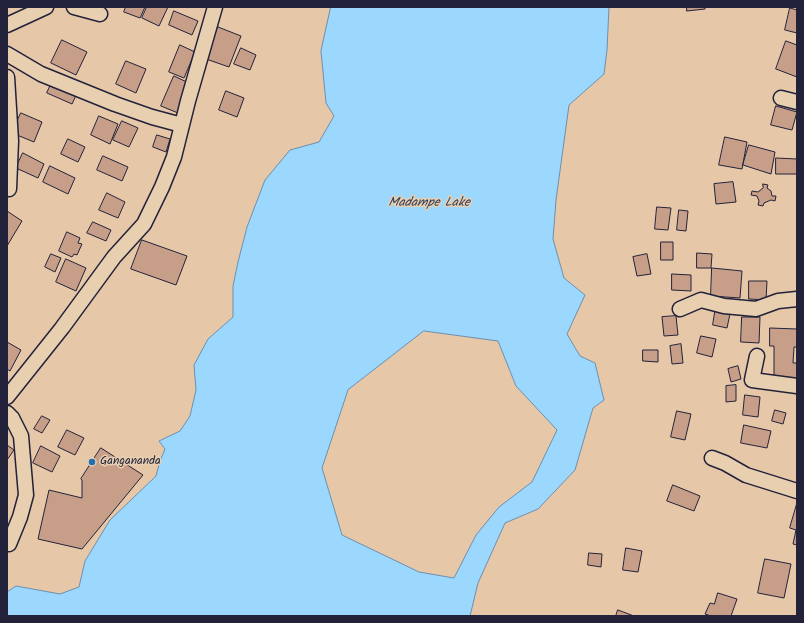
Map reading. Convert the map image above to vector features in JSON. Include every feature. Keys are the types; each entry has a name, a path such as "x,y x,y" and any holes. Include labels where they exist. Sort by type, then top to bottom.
{"street":[{"path":"7,25 46,7"},
{"path":"74,7 100,14"},
{"path":"7,397 62,328 114,257 144,224 174,158 215,7"},
{"path":"7,54 41,74 115,104 152,117 182,125"},
{"path":"7,77 11,141 9,189"},
{"path":"781,98 797,102"},
{"path":"680,309 700,300 724,306 756,309 778,302 797,299"},
{"path":"757,356 752,380 797,386"},
{"path":"7,413 12,418 21,436 26,495 20,517 8,547"},
{"path":"712,458 725,463 746,475 797,491"}],"water":[{"name":"Madampe Lake","path":"331,7 609,7 607,50 604,74 569,105 556,200 553,239 564,278 585,295 567,334 580,356 595,363 604,400 593,408 575,470 538,509 505,523 478,583 470,616 7,616 7,592 16,586 60,594 79,587 85,561 110,520 156,476 165,449 159,441 180,431 190,416 196,390 194,365 208,339 233,317 233,286 238,262 247,227 265,180 290,150 319,142 334,116 326,103 321,51","holes":["424,331 498,341 516,386 557,430 532,482 499,507 476,535 454,578 419,572 342,535 322,468 348,390"]}],"building":[{"path":"126,7 145,7 140,18 124,12"},
{"path":"147,7 168,7 159,26 142,18"},
{"path":"687,7 705,7 705,9 687,11"},
{"path":"790,8 797,10 797,33 785,30"},
{"path":"174,11 198,21 192,35 169,25"},
{"path":"218,27 241,36 229,67 206,59"},
{"path":"62,40 87,52 76,75 51,63"},
{"path":"786,41 797,45 797,77 776,69"},
{"path":"180,45 195,52 184,78 169,72"},
{"path":"241,48 256,55 250,70 234,64"},
{"path":"126,61 146,69 136,93 116,84"},
{"path":"174,76 191,84 178,113 161,106"},
{"path":"53,80 78,91 72,104 47,93"},
{"path":"226,91 244,98 237,117 219,110"},
{"path":"776,106 797,112 792,130 771,125"},
{"path":"21,113 42,122 34,142 12,133"},
{"path":"99,116 118,124 110,144 91,135"},
{"path":"122,121 138,128 129,147 113,140"},
{"path":"157,135 170,139 166,152 153,147"},
{"path":"725,137 747,142 742,169 719,165"},
{"path":"68,139 85,147 78,162 61,154"},
{"path":"749,145 775,152 771,174 743,165"},
{"path":"23,153 44,164 38,178 16,168"},
{"path":"103,156 128,167 122,181 97,170"},
{"path":"776,158 797,159 797,174 776,174"},
{"path":"50,166 75,178 68,194 43,182"},
{"path":"733,182 736,202 716,204 714,184"},
{"path":"763,184 768,185 767,188 771,191 772,196 776,196 775,201 771,200 764,203 763,206 758,205 759,201 757,196 751,195 752,191 758,192 763,188"},
{"path":"107,193 125,202 118,218 99,210"},
{"path":"657,207 671,208 668,230 655,229"},
{"path":"679,210 688,211 686,231 677,230"},
{"path":"7,211 22,221 7,246"},
{"path":"93,222 111,230 106,241 87,233"},
{"path":"67,232 80,238 78,243 82,244 77,255 74,254 72,257 59,251"},
{"path":"142,240 187,256 176,285 131,269"},
{"path":"661,242 673,242 673,260 661,260"},
{"path":"697,253 712,254 711,268 697,268"},
{"path":"51,254 61,258 55,272 45,267"},
{"path":"647,254 651,274 637,276 633,257"},
{"path":"66,259 86,268 76,291 56,282"},
{"path":"712,268 742,271 740,298 711,296"},
{"path":"672,274 691,275 691,291 672,290"},
{"path":"749,281 767,281 766,300 749,299"},
{"path":"716,306 731,309 727,328 713,325"},
{"path":"676,316 678,335 664,336 662,317"},
{"path":"742,317 760,317 759,343 741,342"},
{"path":"770,328 797,329 797,347 794,347 793,363 797,363 797,379 774,378 774,346 770,346"},
{"path":"701,336 716,339 712,357 697,353"},
{"path":"7,342 21,350 10,371 7,369"},
{"path":"681,344 683,363 672,364 670,346"},
{"path":"643,350 658,350 658,362 643,361"},
{"path":"738,366 741,379 731,382 728,369"},
{"path":"736,385 736,401 726,402 726,386"},
{"path":"745,395 760,397 758,417 743,415"},
{"path":"775,410 786,413 783,424 772,421"},
{"path":"677,411 691,414 685,440 671,437"},
{"path":"42,416 50,420 42,433 34,429"},
{"path":"744,425 771,431 767,448 741,443"},
{"path":"67,430 84,438 75,455 58,447"},
{"path":"7,445 14,450 7,460"},
{"path":"41,446 60,456 52,472 33,463"},
{"path":"101,448 143,475 82,549 38,539 49,490 82,498 81,479"},
{"path":"673,485 700,496 694,511 667,501"},
{"path":"797,503 797,545 793,544 796,530 790,528"},
{"path":"626,548 642,551 638,572 623,570"},
{"path":"589,553 602,554 601,567 588,565"},
{"path":"765,559 791,564 784,598 758,593"},
{"path":"718,593 737,599 731,616 711,616 705,614 710,603 714,604"},
{"path":"618,610 634,616 616,616"}],"place":[{"name":"Gangananda","path":"92,462"}]}
